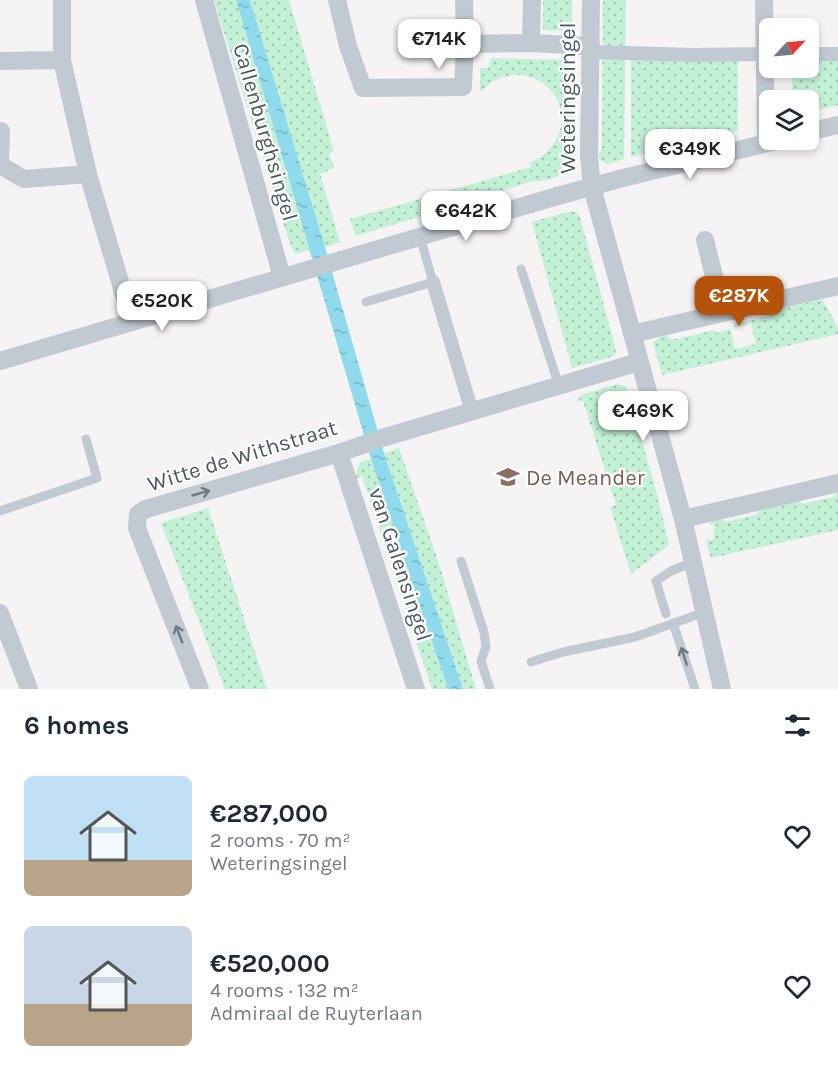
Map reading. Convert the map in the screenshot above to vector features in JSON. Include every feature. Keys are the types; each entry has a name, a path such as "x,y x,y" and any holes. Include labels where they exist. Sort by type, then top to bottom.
{"street":[{"path":"62,0 62,60 88,174 132,322"},
{"name":"Callenburghsingel","path":"204,0 282,277"},
{"path":"337,0 348,46 363,88 463,87 464,0"},
{"path":"531,43 532,0"},
{"name":"Weteringsingel","path":"591,0 589,156 592,188 683,519 722,689"},
{"path":"764,0 765,18"},
{"path":"465,44 531,43 694,55 759,54"},
{"path":"819,54 838,54"},
{"path":"0,61 62,60"},
{"path":"819,129 838,125"},
{"path":"0,131 0,164 24,179 88,174"},
{"path":"0,361 623,178 759,144"},
{"path":"705,240 723,312"},
{"path":"433,282 472,412"},
{"path":"632,334 838,286"},
{"name":"Witte de Withstraat","path":"200,689 137,528 138,514 146,509 639,362"},
{"name":"van Galensingel","path":"339,453 416,689"},
{"path":"683,519 838,483"},
{"path":"0,613 5,640 29,689"}],"lane":[{"path":"366,302 433,282 420,237"},
{"path":"521,269 559,386"},
{"path":"0,511 97,478 86,439"},
{"path":"461,561 484,632 486,647 481,661 490,689"},
{"path":"666,614 656,581 671,571 693,562"},
{"path":"531,662 563,652 635,637 705,612"},
{"path":"674,623 695,689"}],"green space":[{"path":"214,0 236,0 309,250 295,254 288,238"},
{"path":"250,0 289,0 334,151 329,154 334,168 320,174 340,242 325,247"},
{"path":"543,0 572,0 572,31 543,30"},
{"path":"603,0 626,0 624,159 607,164 599,159 602,149"},
{"path":"491,58 571,60 572,159 569,169 557,177 533,181 356,236 350,219 531,167 529,163 552,146 561,126 561,109 554,95 544,84 529,77 514,75 497,79 480,91 480,68 489,68"},
{"path":"631,59 738,59 738,131 631,157"},
{"path":"819,59 838,60 838,105 819,110 819,90 792,90 792,78 819,78"},
{"path":"571,211 576,212 580,217 616,350 611,357 572,368 532,222"},
{"path":"820,300 824,302 838,328 838,334 662,375 653,342 660,337 666,335 672,340 715,330 716,333 730,329 735,349 756,344 751,324 735,327 734,324 777,314 781,309"},
{"path":"617,384 625,386 628,391 669,545 631,574 610,507 616,505 583,401 577,402 581,395"},
{"path":"399,448 439,564 476,689 463,689 384,453"},
{"path":"371,459 448,689 432,689 362,476 354,479 360,462"},
{"path":"837,490 838,530 711,558 706,540 713,540 715,525 710,524 710,520 720,518 725,522 756,515 761,508 797,500 803,504 833,497"},
{"path":"208,508 267,689 225,689 161,523"}],"water":[{"path":"236,0 250,0 325,247 384,453 463,689 448,689 371,459"}],"place":[{"name":"De Meander","path":"508,477"}]}
